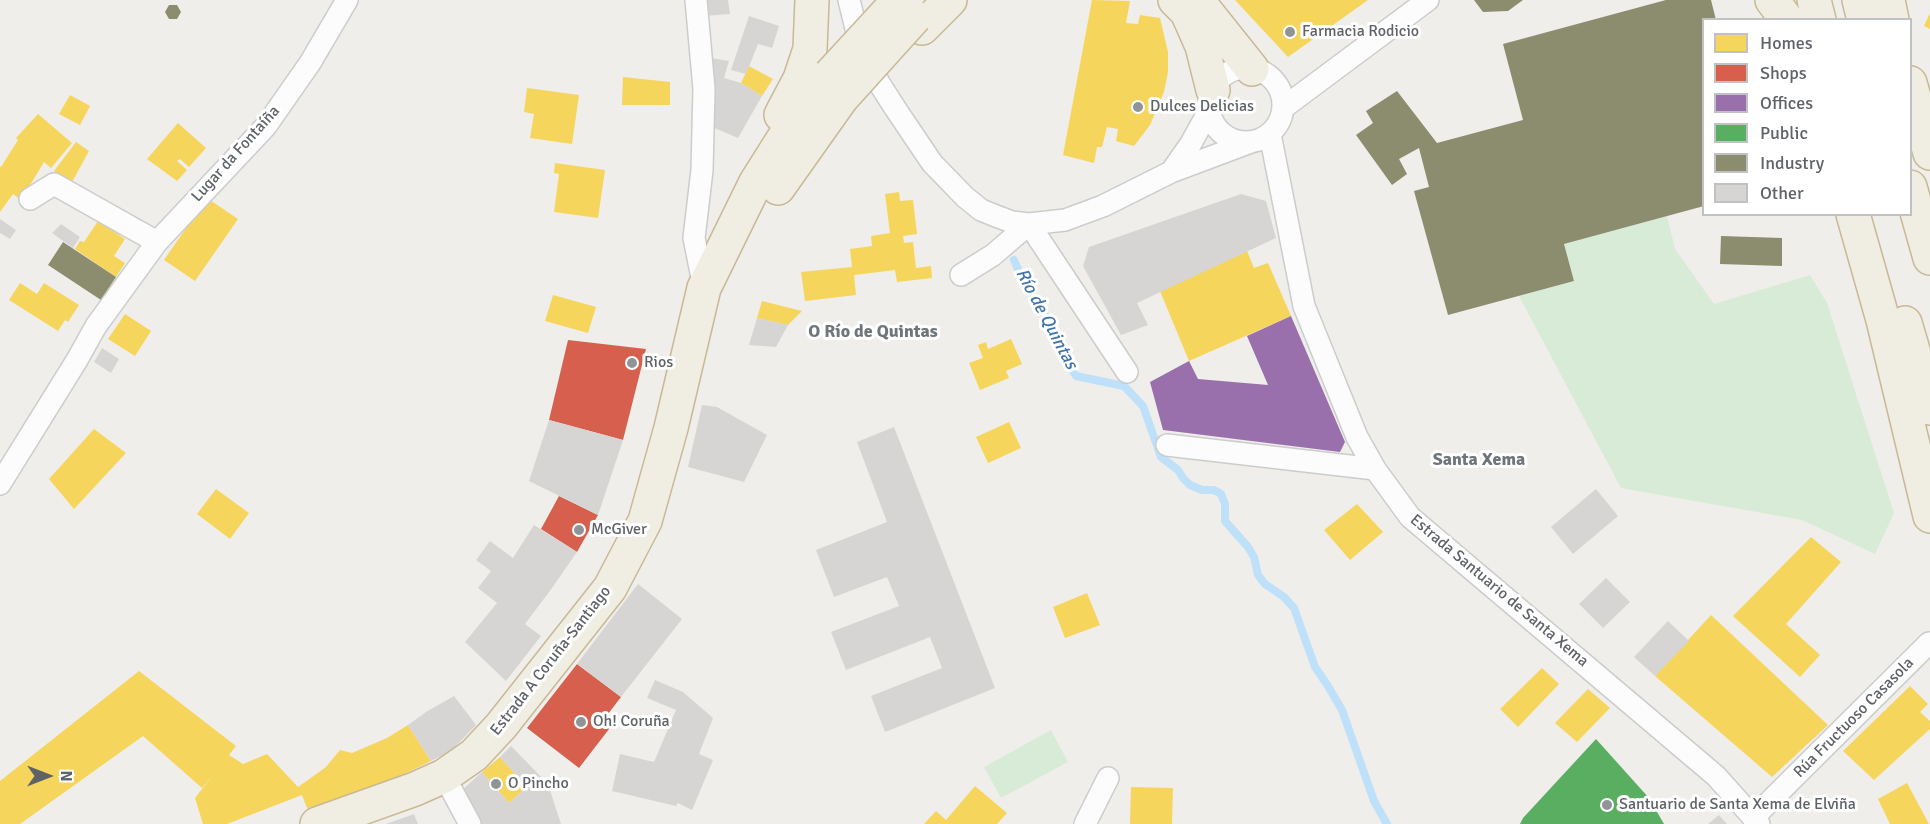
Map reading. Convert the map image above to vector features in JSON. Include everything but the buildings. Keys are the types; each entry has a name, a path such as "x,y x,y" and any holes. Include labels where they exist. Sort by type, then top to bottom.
{"highway":[{"path":"704,288 726,224 754,160 800,79 810,49 812,0"},
{"name":"Estrada A Coruña-Santiago","path":"671,428 715,314 761,216 784,178 840,93 917,11 950,0"},
{"path":"1175,0 1187,12 1202,45 1211,100"},
{"path":"1197,0 1252,69"},
{"path":"1772,0 1786,18"},
{"path":"1814,0 1818,18"},
{"path":"1858,0 1863,18"},
{"path":"1888,0 1892,18"},
{"path":"1912,87 1930,153"},
{"name":"Estrada A Coruña-Santiago","path":"317,824 415,789 444,776 474,755 501,726 610,588 645,521 671,428 704,288 756,182 792,125 840,93"},
{"path":"1912,191 1930,258"},
{"path":"1854,216 1882,320 1930,516"},
{"path":"1875,216 1930,408"},
{"path":"1895,290 1930,450"}],"street":[{"name":"Lugar da Fontaíña","path":"0,484 96,326 157,242 266,126 310,63 347,0"},
{"path":"696,0 704,89 702,170 694,238 704,288"},
{"path":"849,0 859,41 879,83 932,163 981,210 1012,222 1045,223 1082,214 1172,172 1260,138 1276,126 1283,108 1282,97 1272,78 1263,72 1240,69 1219,80 1190,145 1172,172"},
{"path":"1283,108 1428,0"},
{"path":"1211,100 1213,120 1219,130 1228,137 1239,141 1260,138"},
{"name":"Estrada Santuario de Santa Xema","path":"1260,138 1304,306 1357,437 1375,469 1410,517 1716,776 1756,821"},
{"path":"30,199 54,184 157,242"},
{"path":"961,275 993,255 1029,224"},
{"path":"1029,224 1126,372"},
{"path":"1167,445 1375,469"},
{"name":"Rúa Fructuoso Casasola","path":"1756,821 1929,643"},
{"path":"444,776 470,824"},
{"path":"1085,824 1108,778"}],"green space":[{"path":"1667,216 1675,249 1714,304 1810,275 1827,303 1894,513 1875,554 1802,520 1621,488 1519,296 1574,281 1564,244"},
{"path":"1051,730 1068,762 1001,798 984,767"}],"waterway":[{"name":"Río de Quintas","path":"1014,260 1021,276 1044,312 1055,342 1076,376 1124,386 1143,406 1161,457 1178,470 1190,485 1202,490 1214,490 1221,494 1225,504 1225,521 1248,547 1254,557 1258,575 1265,584 1284,597 1294,608 1315,667 1342,710 1374,801 1387,824"}],"place":[{"name":"Farmacia Rodicio","path":"1290,32"},
{"name":"Dulces Delicias","path":"1138,107"},
{"name":"Rios","path":"632,363"},
{"name":"McGiver","path":"579,530"},
{"name":"Oh! Coruña","path":"581,722"},
{"name":"O Pincho","path":"496,784"},
{"name":"Santuario de Santa Xema de Elviña","path":"1607,805"}],"district":[{"name":"O Río de Quintas","path":"873,332"},
{"name":"Santa Xema","path":"1479,460"}]}
